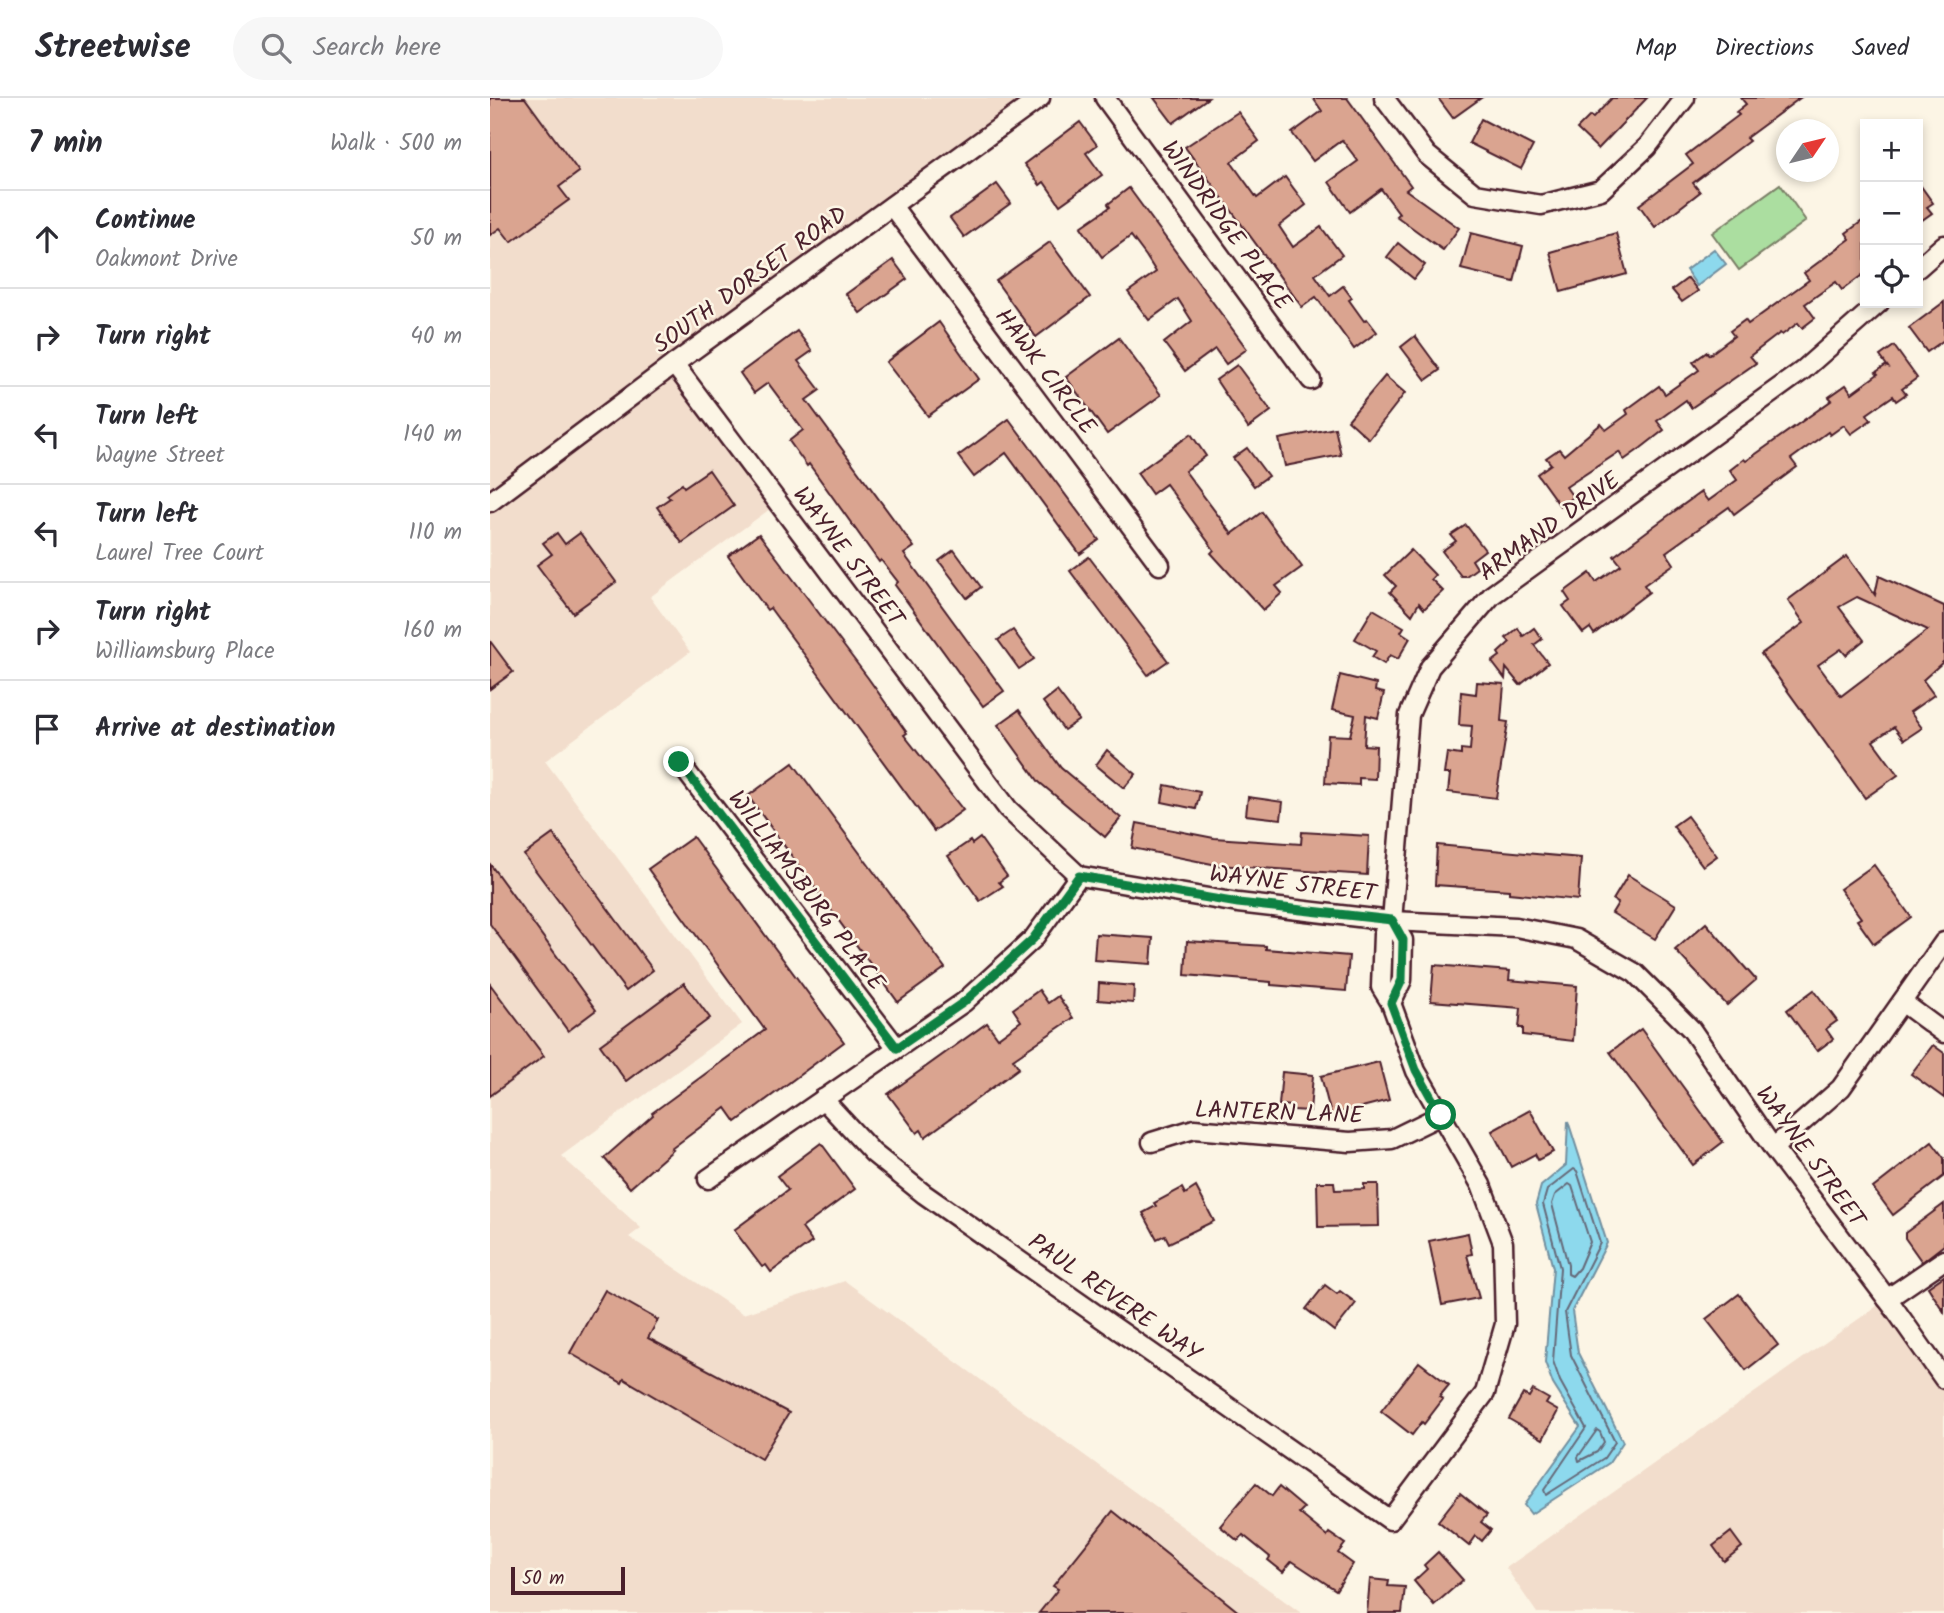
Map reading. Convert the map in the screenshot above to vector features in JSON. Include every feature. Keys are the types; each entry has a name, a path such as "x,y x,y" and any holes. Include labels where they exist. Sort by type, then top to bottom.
{"street":[{"name":"SOUTH DORSET ROAD","path":"490,502 674,364 1040,98"},
{"name":"WINDRIDGE PLACE","path":"1105,98 1311,380"},
{"path":"1384,98 1427,155 1475,194 1541,205 1601,190 1647,147 1685,98"},
{"name":"HAWK CIRCLE","path":"892,206 1160,565"},
{"path":"1923,264 1944,245"},
{"name":"ARMAND DRIVE","path":"1390,1520 1485,1393 1505,1324 1503,1243 1481,1185 1416,1070 1391,1003 1381,987 1383,934 1392,920 1409,715 1430,667 1492,595 1802,371 1873,308"},
{"name":"WAYNE STREET","path":"674,364 1008,810 1079,876 1238,903 1392,920 1516,927 1576,939 1635,973 1691,1029 1773,1148 1944,1379"},
{"name":"WILLIAMSBURG PLACE","path":"679,762 897,1048"},
{"path":"708,1179 964,1002 1033,939 1079,876"},
{"path":"1773,1148 1841,1088 1944,942"},
{"path":"1902,1002 1944,1033"},
{"name":"PAUL REVERE WAY","path":"823,1099 873,1153 925,1194 1390,1520"},
{"name":"LANTERN LANE","path":"1152,1142 1194,1129 1350,1142 1392,1139 1441,1115"},
{"path":"1887,1299 1944,1260"}],"shaded area":[{"path":"490,98 1040,98 674,364 778,503 650,597 690,652 545,761 742,1024 561,1156 641,1228 629,1237 743,1314 845,1281 1301,1613 490,1613"},
{"path":"1887,1299 1944,1379 1944,1613 1537,1613 1506,1568"}],"green space":[{"path":"1780,184 1806,221 1739,270 1712,233"}],"water":[{"path":"1714,249 1726,264 1697,286 1686,270"},
{"path":"1568,1121 1607,1243 1572,1311 1578,1353 1623,1442 1609,1463 1531,1514 1524,1505 1580,1427 1553,1384 1545,1362 1553,1268 1536,1204 1541,1186 1566,1165"}],"building":[{"path":"490,98 525,98 579,172 559,187 569,200 511,242 500,228 490,235"},
{"path":"1154,98 1208,98 1173,123"},
{"path":"1313,98 1347,98 1411,186 1406,190 1459,228 1443,250 1396,216 1399,213 1381,189 1350,212 1329,182 1358,161 1342,140 1313,161 1292,133 1322,111"},
{"path":"1438,98 1481,98 1453,118"},
{"path":"1612,98 1647,98 1598,149 1577,129 1590,116 1593,118"},
{"path":"1741,98 1800,98 1746,138 1749,141 1693,183 1700,192 1655,227 1639,205 1693,164 1686,155 1739,115 1736,112 1746,104"},
{"path":"1238,112 1259,141 1231,162 1257,198 1285,177 1306,205 1279,226 1293,247 1321,227 1342,255 1315,275 1330,296 1343,286 1364,321 1367,319 1377,332 1354,349 1316,297 1302,307 1185,147"},
{"path":"1481,119 1533,146 1521,169 1469,143"},
{"path":"1080,122 1097,145 1086,153 1102,175 1060,205 1044,182 1040,185 1024,164"},
{"path":"997,184 1011,203 964,237 950,218"},
{"path":"1129,188 1247,349 1226,364 1215,349 1185,371 1164,343 1192,321 1178,299 1149,320 1128,292 1156,272 1146,256 1131,236 1102,257 1081,227 1110,207 1108,204"},
{"path":"1923,189 1933,203 1927,207 1932,213 1923,219"},
{"path":"1860,223 1860,277 1842,290 1836,282 1805,304 1815,318 1802,328 1798,323 1782,335 1780,333 1750,356 1756,363 1691,408 1686,400 1657,421 1664,430 1624,460 1619,452 1566,487 1573,497 1560,506 1537,474 1551,464 1546,458 1559,449 1564,455 1601,424 1606,430 1628,414 1626,410 1659,386 1665,394 1699,370 1693,362 1707,352 1709,355 1734,336 1730,331 1745,320 1748,324 1809,280 1804,273 1850,239 1846,233"},
{"path":"1471,233 1523,246 1514,282 1461,269"},
{"path":"1616,233 1627,274 1561,292 1550,252"},
{"path":"1050,242 1090,297 1036,337 996,281"},
{"path":"1398,243 1425,265 1414,279 1387,257"},
{"path":"893,260 907,279 860,313 846,294"},
{"path":"1688,278 1698,291 1682,302 1672,290"},
{"path":"1944,302 1944,340 1927,352 1909,328"},
{"path":"939,322 979,379 928,416 886,362"},
{"path":"797,331 812,351 798,361 820,390 806,400 914,547 904,554 1004,691 983,706 895,585 898,582 881,560 879,562 809,464 807,466 789,441 803,430 768,383 754,393 740,373"},
{"path":"1415,336 1440,370 1426,380 1401,347"},
{"path":"1119,338 1161,395 1107,434 1066,377"},
{"path":"1894,346 1917,378 1902,389 1906,394 1896,401 1893,396 1867,414 1871,420 1851,434 1844,425 1830,435 1828,432 1791,459 1797,467 1734,514 1729,507 1666,552 1674,564 1644,585 1649,592 1594,634 1590,628 1583,633 1563,606 1570,601 1564,592 1590,573 1596,582 1621,565 1614,556 1701,492 1708,501 1737,480 1730,470 1832,400 1829,397 1846,385 1852,393 1878,374 1876,372 1888,367 1880,356"},
{"path":"1237,365 1271,411 1248,428 1216,380"},
{"path":"1385,376 1405,393 1369,439 1348,420"},
{"path":"1009,419 1099,540 1080,554 1006,453 974,477 958,456"},
{"path":"1335,428 1341,455 1285,466 1279,439"},
{"path":"1191,434 1206,456 1185,471 1232,534 1262,512 1302,567 1276,586 1282,593 1263,610 1211,553 1214,550 1166,484 1152,494 1137,473"},
{"path":"1247,448 1268,476 1254,486 1233,458"},
{"path":"709,470 734,506 682,543 657,507 670,498 667,495 682,484 684,487"},
{"path":"1466,525 1485,550 1472,560 1477,568 1466,576 1461,576 1442,551 1456,541 1451,535"},
{"path":"557,533 565,544 580,533 616,582 573,613 537,565 552,554 543,543"},
{"path":"759,534 868,678 907,733 904,735 963,810 934,831 770,608 767,610 728,556"},
{"path":"954,550 981,587 967,598 939,561"},
{"path":"1411,550 1435,575 1431,579 1443,591 1424,609 1419,603 1412,615 1390,592 1396,586 1385,575"},
{"path":"1847,556 1875,595 1879,576 1944,606 1944,661 1923,680 1934,695 1910,712 1922,728 1904,740 1894,727 1873,741 1898,775 1865,798 1761,654 1804,623 1788,600","holes":["1857,597 1928,630 1841,696 1818,665 1841,649 1846,655 1864,640 1839,607"]},
{"path":"1089,557 1168,661 1148,675 1070,571"},
{"path":"1373,609 1404,627 1401,632 1410,638 1398,659 1390,655 1384,664 1372,657 1376,651 1355,639"},
{"path":"1518,628 1523,636 1534,628 1542,639 1534,645 1548,663 1520,685 1506,668 1505,679 1492,662 1510,642 1506,638"},
{"path":"1013,630 1034,659 1019,669 998,640"},
{"path":"490,641 513,672 490,689"},
{"path":"1340,675 1376,684 1375,691 1384,693 1378,718 1366,715 1364,745 1376,746 1375,779 1359,778 1359,785 1325,783 1328,735 1350,736 1355,715 1332,710"},
{"path":"1477,682 1504,684 1501,721 1508,722 1496,798 1448,792 1450,774 1444,774 1447,753 1461,755 1461,749 1470,750 1472,726 1459,725 1461,692 1476,694"},
{"path":"1057,691 1079,720 1064,730 1043,702"},
{"path":"1019,710 1061,768 1121,818 1105,837 1039,782 998,725"},
{"path":"1107,750 1136,774 1124,788 1096,765"},
{"path":"793,763 945,968 898,1002 748,796"},
{"path":"1165,785 1200,792 1196,809 1162,802"},
{"path":"1248,797 1283,802 1281,819 1246,815"},
{"path":"1687,816 1717,856 1703,866 1673,826"},
{"path":"1137,823 1214,838 1301,844 1302,832 1369,836 1367,875 1217,865 1132,848"},
{"path":"553,834 653,970 626,991 524,855"},
{"path":"693,837 844,1042 736,1122 726,1108 671,1149 673,1150 630,1188 604,1158 653,1115 652,1113 765,1030 648,869"},
{"path":"980,838 1007,876 999,882 1003,886 980,901 948,856 970,841 972,844"},
{"path":"1437,845 1581,858 1578,900 1509,893 1509,890 1435,885"},
{"path":"490,864 596,1010 568,1031 490,924"},
{"path":"1874,865 1911,917 1874,944 1857,920 1861,918 1840,889"},
{"path":"1628,875 1676,905 1655,939 1612,913 1618,903 1613,900"},
{"path":"1706,923 1756,980 1727,1005 1675,950"},
{"path":"1096,934 1153,938 1151,964 1094,960"},
{"path":"1187,941 1266,946 1266,949 1349,956 1346,991 1185,975"},
{"path":"1434,965 1510,971 1509,980 1577,986 1573,1041 1523,1035 1523,1028 1519,1028 1521,1008 1431,1001"},
{"path":"684,983 710,1018 626,1081 600,1045"},
{"path":"1099,983 1134,986 1133,1003 1098,1000"},
{"path":"490,984 544,1056 490,1096"},
{"path":"1039,990 1048,1003 1058,996 1073,1018 1013,1059 1019,1068 925,1137 921,1130 917,1133 888,1094 987,1023 998,1038 1021,1021 1013,1009"},
{"path":"1814,990 1837,1021 1826,1029 1833,1039 1817,1051 1787,1010"},
{"path":"1641,1029 1723,1142 1693,1165 1610,1052"},
{"path":"1933,1045 1944,1053 1944,1098 1911,1074"},
{"path":"1379,1062 1389,1100 1331,1115 1321,1076"},
{"path":"1282,1072 1313,1075 1310,1111 1293,1110 1293,1106 1279,1105"},
{"path":"1530,1110 1553,1152 1538,1160 1535,1154 1511,1167 1492,1131"},
{"path":"1932,1142 1944,1158 1944,1176 1893,1215 1873,1188"},
{"path":"821,1143 855,1189 802,1228 812,1242 771,1272 766,1265 762,1267 734,1230 788,1190 777,1176"},
{"path":"1317,1182 1334,1182 1335,1190 1364,1189 1364,1184 1378,1184 1379,1226 1318,1227"},
{"path":"1196,1187 1214,1221 1169,1243 1165,1235 1157,1239 1143,1213 1156,1206 1154,1203 1182,1188 1185,1194"},
{"path":"1944,1204 1944,1245 1922,1262 1905,1238 1905,1233"},
{"path":"1468,1233 1472,1254 1467,1255 1479,1298 1442,1305 1429,1241"},
{"path":"1944,1276 1944,1312 1928,1287"},
{"path":"1325,1285 1337,1294 1340,1291 1356,1303 1334,1331 1306,1309"},
{"path":"605,1290 658,1320 648,1338 789,1413 761,1459 624,1379 622,1383 570,1353"},
{"path":"1739,1294 1778,1345 1746,1370 1706,1319"},
{"path":"1419,1362 1449,1385 1439,1397 1443,1399 1412,1435 1381,1411"},
{"path":"1533,1390 1549,1399 1546,1404 1558,1411 1543,1439 1509,1419 1523,1394 1529,1397"},
{"path":"1256,1483 1272,1496 1279,1487 1304,1508 1299,1513 1327,1536 1329,1533 1345,1544 1338,1553 1353,1564 1336,1590 1292,1561 1283,1572 1268,1560 1270,1557 1243,1535 1238,1541 1220,1526"},
{"path":"1460,1493 1487,1515 1481,1522 1491,1530 1482,1541 1476,1536 1469,1546 1438,1521"},
{"path":"1113,1511 1240,1613 1039,1613 1058,1589 1053,1586"},
{"path":"1731,1532 1742,1547 1724,1561 1713,1546"},
{"path":"1438,1552 1463,1580 1434,1605 1414,1581 1427,1569 1424,1565"},
{"path":"1370,1579 1389,1581 1388,1586 1405,1587 1402,1613 1367,1613"}],"route":[{"path":"679,762 897,1048 964,1002 1033,939 1079,876 1238,903 1392,920 1403,940 1402,980 1391,1003 1416,1070 1441,1115"}]}
